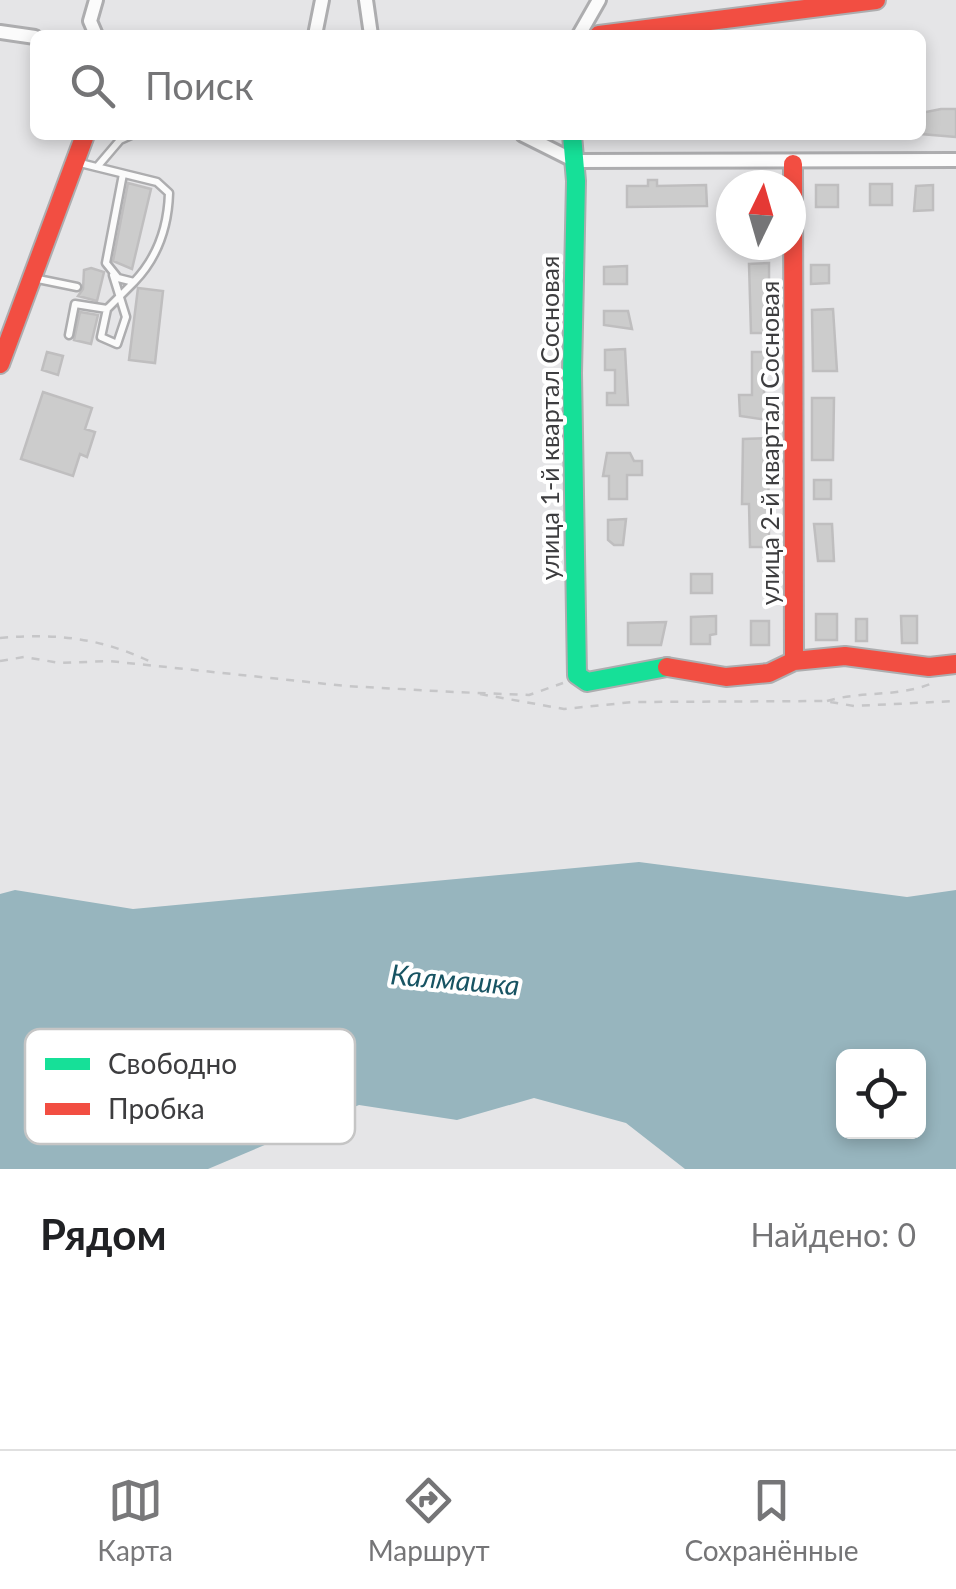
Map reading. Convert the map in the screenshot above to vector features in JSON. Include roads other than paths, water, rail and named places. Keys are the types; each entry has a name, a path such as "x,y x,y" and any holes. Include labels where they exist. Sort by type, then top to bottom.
{"street":[{"path":"94,30 90,21 96,0"},
{"path":"316,30 322,0"},
{"path":"366,0 370,30"},
{"path":"583,30 599,0"},
{"path":"639,30 876,0"},
{"path":"0,32 30,36"},
{"path":"0,364 83,140"},
{"path":"533,140 575,161 793,164 956,160"},
{"name":"улица 1-й квартал Сосновая","path":"573,140 577,676 586,682 662,666 726,677 769,672 794,661"},
{"name":"улица 2-й квартал Сосновая","path":"793,164 794,661"},
{"path":"794,661 845,656 929,667 956,664"}],"lane":[{"path":"97,167 126,140"},
{"path":"75,162 157,182 169,193 168,214 155,256 118,301 107,309 101,337 117,344 126,317 118,301 113,274 106,262 123,174"},
{"path":"113,274 134,282"},
{"path":"32,278 77,287"},
{"path":"68,335 75,304 107,309"}],"water":[{"name":"Калмашка","path":"639,862 907,897 956,890 956,1169 685,1169 626,1123 534,1098 457,1120 355,1107 355,1029 25,1029 25,1144 267,1144 208,1169 0,1169 0,894 15,890 133,909"}]}
